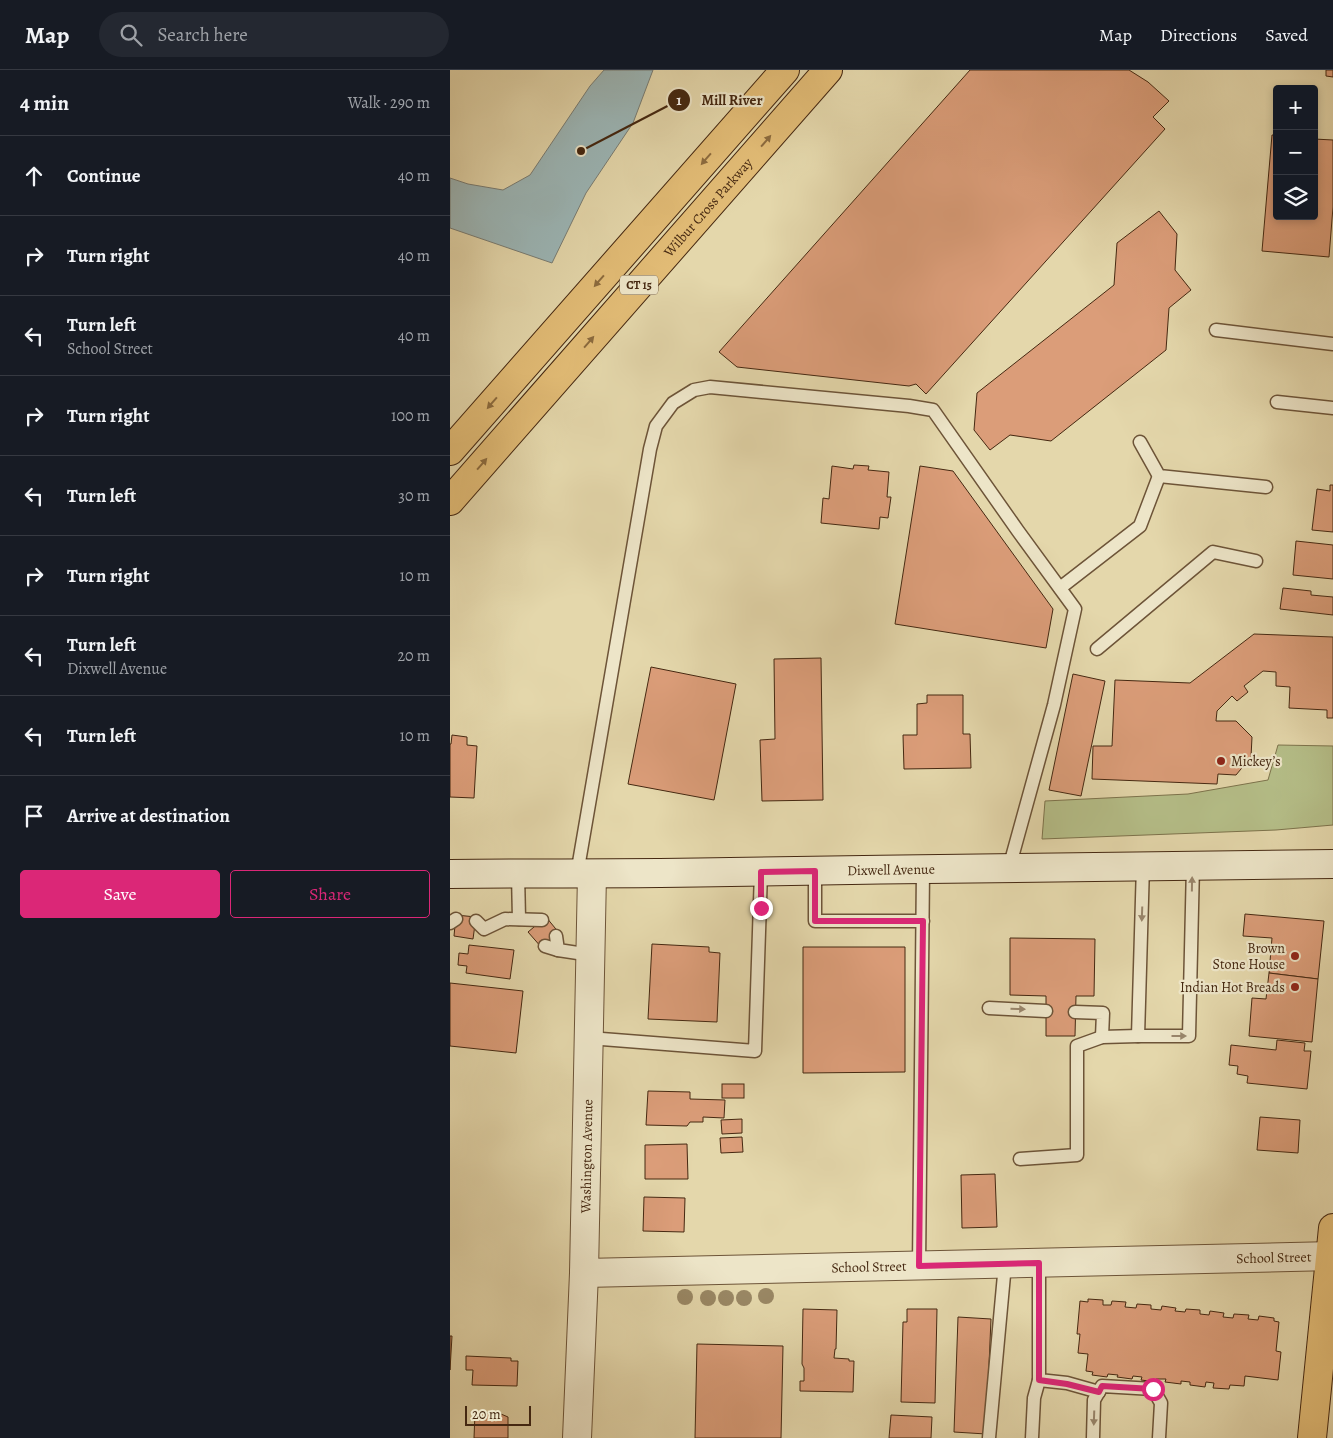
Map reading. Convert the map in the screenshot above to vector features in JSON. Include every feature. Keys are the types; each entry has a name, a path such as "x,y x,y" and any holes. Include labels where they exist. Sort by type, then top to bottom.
{"main road":[{"name":"CT 15","path":"450,451 785,70"},
{"name":"Wilbur Cross Parkway","path":"450,501 828,70"},
{"path":"1312,1438 1332,1256 1333,1228"}],"street":[{"name":"Dixwell Avenue","path":"450,874 761,872 1143,865 1333,864"},
{"name":"Washington Avenue","path":"577,1438 584,1274 591,955 584,874"},
{"name":"School Street","path":"584,1274 1332,1256"}],"lane":[{"path":"1216,330 1333,344"},
{"path":"584,874 650,449 656,426 673,403 694,390 710,387 726,387 933,410 1075,609 1054,705 1009,868"},
{"path":"1277,402 1333,408"},
{"path":"1140,442 1159,476"},
{"path":"1159,476 1266,487"},
{"path":"1060,588 1140,526 1159,476"},
{"path":"1097,649 1213,552 1256,561"},
{"path":"1138,1036 1143,865"},
{"path":"1020,1159 1077,1155 1077,1046 1102,1037 1189,1036 1193,865"},
{"path":"919,1266 923,870"},
{"path":"815,871 815,921 923,921"},
{"path":"589,1038 755,1051 761,872"},
{"path":"478,927 505,919 530,922 518,874"},
{"path":"556,936 558,950"},
{"path":"545,946 591,955"},
{"path":"989,1008 1046,1010"},
{"path":"1076,1012 1103,1013 1102,1037"},
{"path":"1032,1438 1034,1398 1039,1380 1039,1263"},
{"path":"989,1438 1005,1264"},
{"path":"1039,1380 1067,1384 1099,1392"},
{"path":"1093,1438 1094,1400 1102,1386 1153,1389 1161,1403 1159,1438"}],"green space":[{"path":"1278,745 1333,746 1333,825 1276,830 1042,839 1045,801 1188,794 1268,780"}],"water":[{"path":"604,70 653,70 633,123 586,193 552,263 450,228 450,178 468,184 503,190 530,175 590,86"}],"building":[{"path":"970,70 1129,70 1148,82 1169,101 1153,117 1165,129 926,394 916,384 909,386 737,367 719,352"},
{"path":"1326,70 1333,70 1333,77 1326,76"},
{"path":"1272,135 1273,220 1318,220 1318,139 1333,140 1333,207 1329,257 1262,251"},
{"path":"1159,211 1177,234 1175,270 1191,290 1169,308 1166,350 1051,441 1010,435 990,450 974,430 977,393 1114,285 1117,243"},
{"path":"854,465 869,466 868,470 889,472 887,497 891,497 888,518 880,517 879,529 821,523 823,498 829,499 832,466 853,469"},
{"path":"920,466 953,471 1053,609 1046,648 895,624"},
{"path":"1330,485 1333,485 1333,532 1312,530 1317,489 1330,491"},
{"path":"1296,541 1333,545 1333,579 1293,575"},
{"path":"1283,588 1311,591 1311,595 1333,597 1333,615 1280,609"},
{"path":"1254,634 1333,637 1333,718 1327,718 1327,710 1289,708 1290,687 1276,686 1276,672 1263,671 1244,686 1248,692 1237,701 1232,696 1217,711 1216,721 1236,721 1252,737 1251,757 1236,775 1218,774 1217,784 1092,779 1093,746 1112,746 1115,680 1190,683"},
{"path":"821,658 823,800 762,801 760,740 775,739 774,659"},
{"path":"651,667 736,684 714,800 628,784"},
{"path":"1073,674 1105,681 1081,796 1049,790"},
{"path":"927,695 963,695 963,734 970,734 971,768 904,769 903,735 917,735 917,704 927,703"},
{"path":"452,735 467,737 467,745 477,746 474,798 450,797 450,744"},
{"name":"Brown Stone House","path":"1245,914 1324,921 1318,979 1269,973 1272,938 1243,936"},
{"path":"456,915 476,917 473,939 454,936"},
{"path":"546,917 560,934 542,948 528,932"},
{"path":"1010,938 1095,939 1094,996 1076,996 1075,1036 1046,1036 1046,996 1010,995"},
{"path":"652,944 709,947 709,952 720,953 717,1022 648,1019"},
{"path":"469,945 514,950 510,979 466,973 467,966 458,965 459,953 468,954"},
{"path":"803,947 905,947 905,1072 803,1073"},
{"path":"1269,973 1318,979 1312,1042 1249,1036 1252,998 1266,999"},
{"path":"450,983 523,991 516,1053 450,1046"},
{"path":"1277,1040 1305,1043 1304,1051 1311,1051 1307,1089 1247,1083 1248,1076 1237,1074 1238,1066 1229,1065 1231,1045 1276,1050"},
{"path":"722,1084 744,1084 744,1098 722,1098"},
{"path":"648,1091 690,1092 690,1099 725,1100 724,1118 703,1117 703,1122 690,1122 687,1126 646,1125"},
{"path":"1260,1117 1300,1120 1298,1153 1257,1150"},
{"path":"742,1119 742,1133 722,1134 721,1120"},
{"path":"742,1137 743,1152 721,1153 720,1138"},
{"path":"687,1144 688,1179 645,1179 645,1145"},
{"path":"995,1174 997,1227 962,1228 961,1175"},
{"path":"644,1197 685,1198 684,1232 643,1231"},
{"path":"1088,1299 1103,1300 1103,1305 1111,1305 1112,1301 1126,1302 1125,1307 1136,1308 1137,1304 1151,1305 1151,1309 1161,1310 1162,1306 1176,1308 1175,1311 1185,1312 1186,1309 1200,1310 1200,1314 1209,1315 1210,1311 1224,1313 1223,1317 1233,1318 1234,1314 1249,1315 1248,1319 1258,1320 1259,1316 1274,1318 1274,1321 1279,1322 1276,1351 1281,1352 1278,1380 1245,1376 1244,1386 1230,1385 1229,1389 1213,1388 1214,1383 1206,1382 1205,1387 1190,1385 1190,1382 1181,1381 1181,1384 1165,1382 1166,1379 1156,1379 1156,1382 1141,1380 1142,1377 1133,1376 1132,1379 1108,1374 1107,1377 1092,1375 1093,1372 1086,1371 1088,1354 1078,1353 1080,1334 1077,1334 1080,1301 1088,1302"},
{"path":"803,1309 837,1310 834,1358 854,1361 853,1392 800,1391 800,1381 804,1381 804,1368 802,1364"},
{"path":"907,1309 937,1309 935,1403 901,1402 903,1322 907,1322"},
{"path":"958,1317 991,1319 986,1434 954,1432"},
{"path":"450,1336 452,1336 450,1370"},
{"path":"697,1344 783,1346 781,1438 695,1438"},
{"path":"466,1356 511,1358 511,1361 518,1361 517,1386 472,1385 473,1370 466,1370"},
{"path":"475,1413 501,1414 508,1417 508,1438 474,1438"},
{"path":"891,1415 932,1417 931,1438 889,1438"}],"place":[{"name":"Mill River","path":"581,151"},
{"name":"Mickey’s","path":"1221,761"},
{"name":"Brown Stone House","path":"1295,956"},
{"name":"Indian Hot Breads","path":"1295,987"}],"route":[{"path":"761,908 761,872 815,871 815,921 923,921 919,1266 1039,1263 1039,1380 1067,1384 1099,1392 1102,1386 1153,1389"}]}
